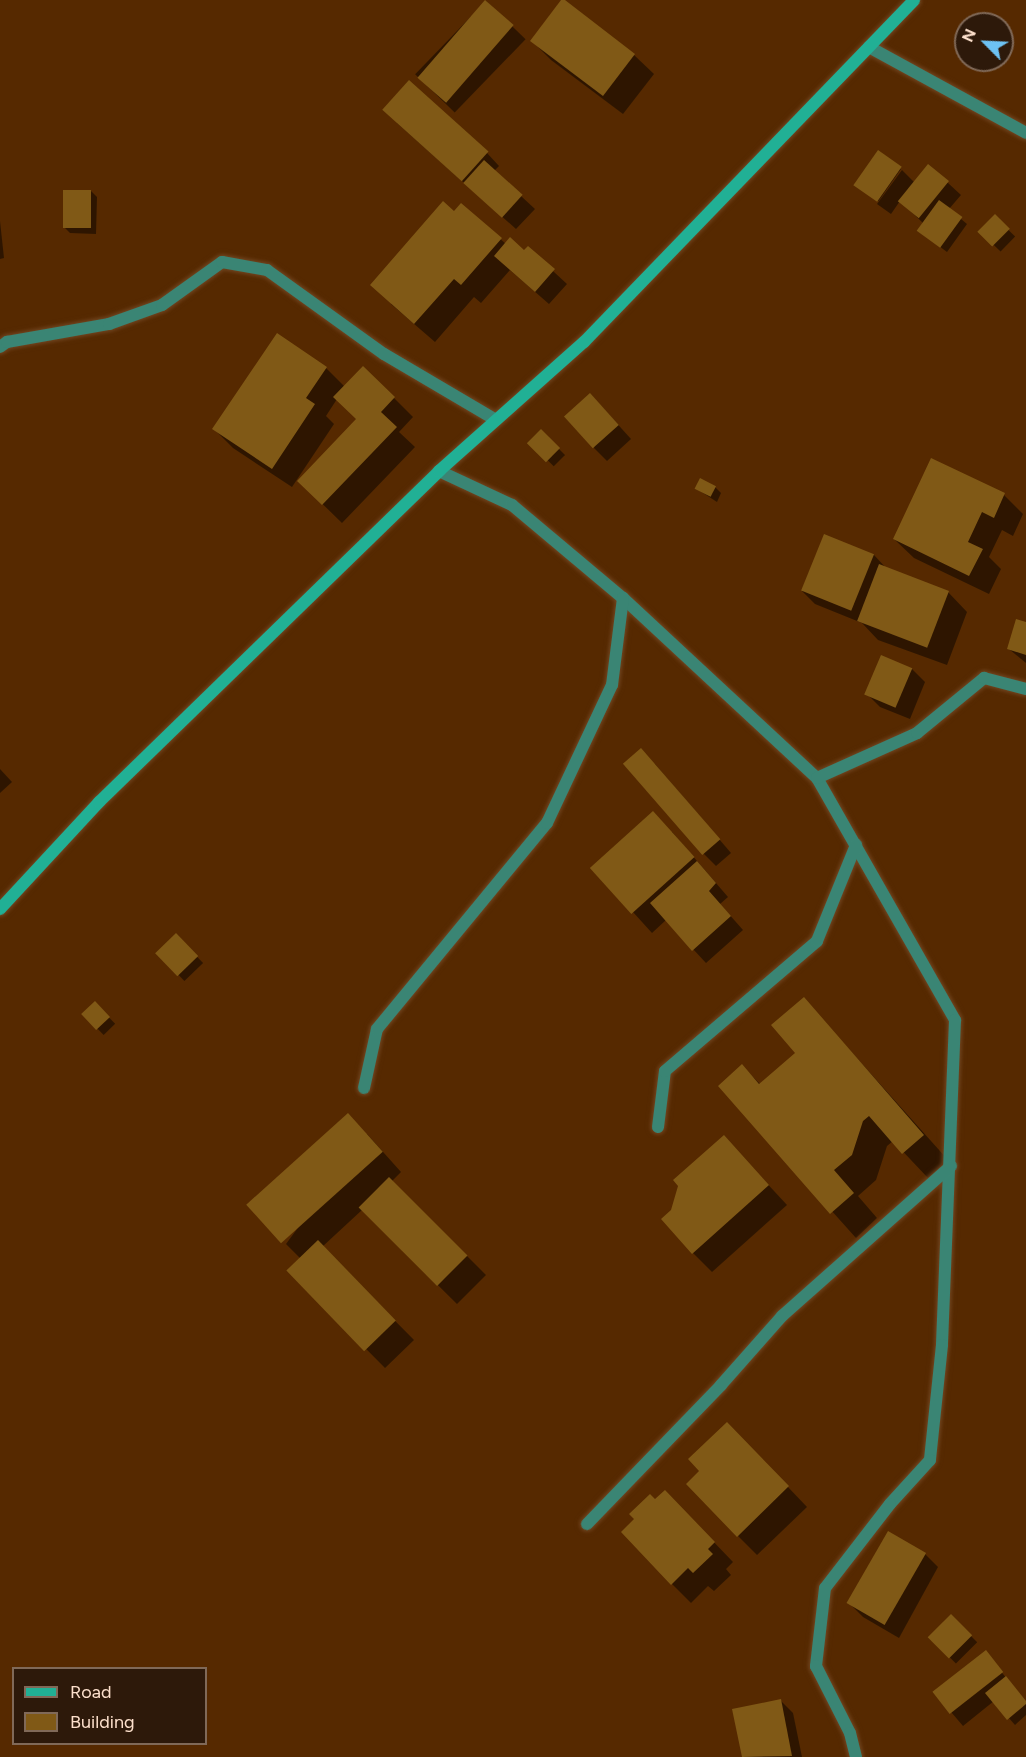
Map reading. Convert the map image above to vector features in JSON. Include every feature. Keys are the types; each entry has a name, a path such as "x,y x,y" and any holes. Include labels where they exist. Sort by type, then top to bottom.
{"street":[{"path":"0,909 99,802 440,471 584,342 914,0"},
{"path":"868,47 1026,133"},
{"path":"0,346 7,342 109,324 162,305 222,262 267,270 384,354 496,420"},
{"path":"440,471 512,505 623,598 818,778 955,1020 951,1166 942,1345 930,1460 890,1504 825,1588 816,1666 850,1733 856,1757"},
{"path":"364,1088 377,1029 547,823 612,685 623,598"},
{"path":"818,778 917,733 984,678 1026,689"},
{"path":"658,1127 665,1071 816,941 856,845"},
{"path":"587,1524 721,1384 782,1316 951,1166"}],"building":[{"path":"485,0 514,25 446,103 417,78"},
{"path":"561,0 565,0 635,54 603,96 530,41"},
{"path":"409,80 489,152 462,181 382,110"},
{"path":"878,150 902,167 877,202 853,185"},
{"path":"484,160 523,195 502,218 463,183"},
{"path":"928,164 949,181 919,218 898,201"},
{"path":"63,190 91,190 91,228 63,228"},
{"path":"939,200 962,217 940,248 917,231"},
{"path":"443,201 454,211 461,203 502,238 461,285 454,279 414,324 370,285"},
{"path":"995,214 1010,229 992,247 977,232"},
{"path":"510,237 524,250 528,246 555,269 535,292 494,256"},
{"path":"277,333 327,367 306,398 315,404 272,469 212,429"},
{"path":"363,366 395,397 381,412 397,427 322,505 297,481 356,419 333,397"},
{"path":"590,393 619,425 593,448 564,416"},
{"path":"541,429 560,448 546,462 527,443"},
{"path":"931,458 1005,493 994,518 982,512 968,542 983,549 969,576 893,539"},
{"path":"700,478 716,486 711,497 695,489"},
{"path":"824,534 874,554 851,611 801,591"},
{"path":"879,564 949,591 927,648 857,621"},
{"path":"1016,619 1026,622 1026,655 1007,649"},
{"path":"881,655 912,668 895,708 864,695"},
{"path":"641,748 720,839 702,855 623,764"},
{"path":"653,811 694,857 631,914 590,868"},
{"path":"697,861 716,883 709,891 731,916 692,951 650,903"},
{"path":"176,933 198,956 177,976 155,953"},
{"path":"804,997 924,1135 902,1154 869,1116 863,1121 852,1155 834,1170 854,1193 830,1214 718,1086 742,1064 759,1084 795,1053 771,1025"},
{"path":"95,1001 110,1017 96,1030 81,1014"},
{"path":"348,1113 383,1152 281,1243 246,1205"},
{"path":"724,1135 769,1185 692,1254 661,1219 671,1210 678,1186 673,1180"},
{"path":"389,1177 467,1255 437,1286 359,1207"},
{"path":"318,1240 396,1321 364,1351 286,1271"},
{"path":"727,1422 789,1486 737,1537 686,1484 699,1471 688,1459"},
{"path":"665,1490 715,1542 708,1549 713,1554 693,1573 688,1568 671,1585 621,1532 634,1519 629,1514 650,1494 655,1499"},
{"path":"888,1531 926,1553 885,1625 846,1603"},
{"path":"951,1614 972,1635 949,1659 928,1637"},
{"path":"986,1650 1003,1672 950,1714 932,1692"},
{"path":"1006,1676 1026,1701 1026,1704 1007,1720 985,1693"},
{"path":"781,1699 792,1756 742,1757 732,1709"}]}
